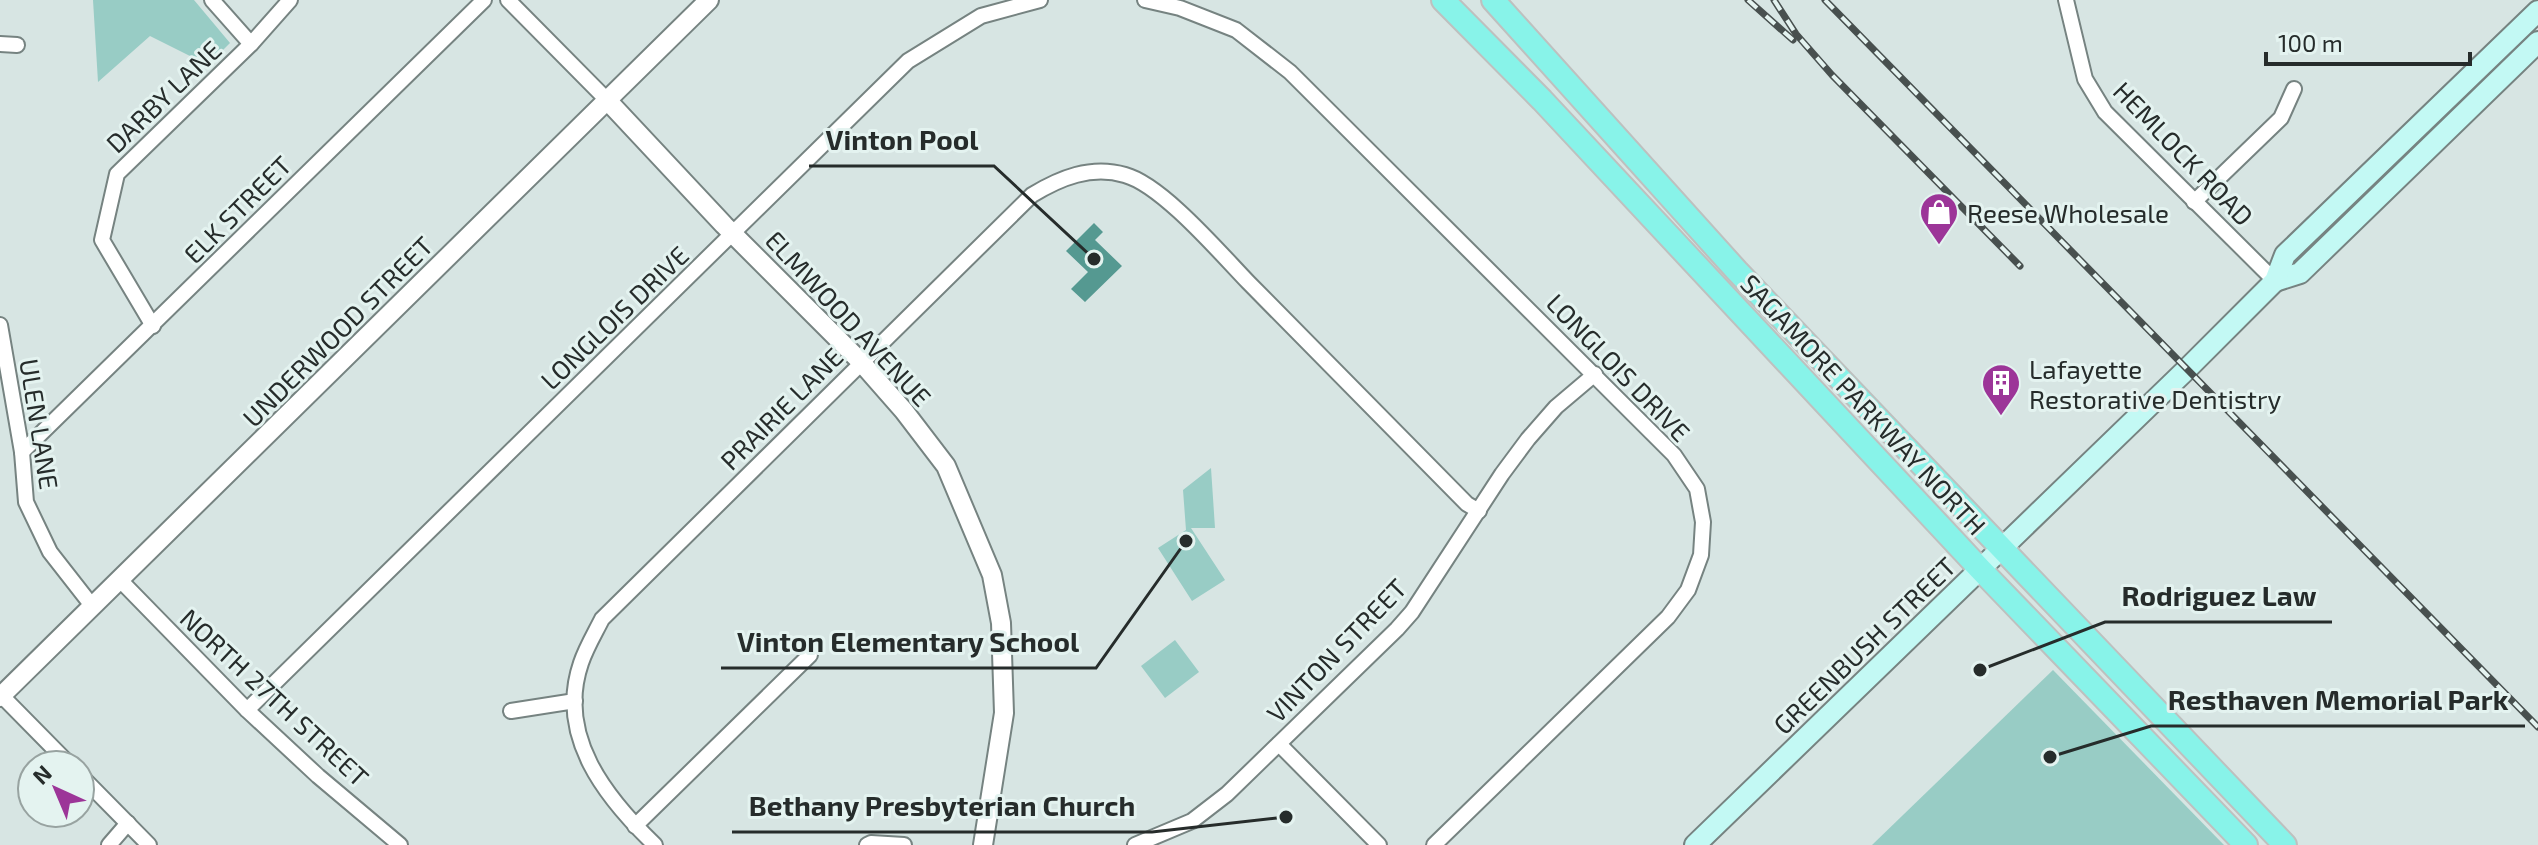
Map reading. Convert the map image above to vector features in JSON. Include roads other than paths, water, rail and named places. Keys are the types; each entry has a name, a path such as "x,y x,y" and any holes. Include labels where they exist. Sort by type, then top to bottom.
{"main road":[{"name":"SAGAMORE PARKWAY NORTH","path":"1443,0 1553,111 1980,569 2246,845"},
{"name":"SAGAMORE PARKWAY NORTH","path":"1503,4 1737,271 2285,845"},
{"name":"GREENBUSH STREET","path":"1695,845 2275,281 2285,255 2538,11"},
{"name":"GREENBUSH STREET","path":"2275,281 2300,273 2538,42"}],"street":[{"path":"212,0 251,44"},
{"name":"DARBY LANE","path":"153,326 102,240 117,174 251,44 290,0"},
{"name":"ELK STREET","path":"22,452 484,0"},
{"path":"508,0 607,100"},
{"name":"UNDERWOOD STREET","path":"1,696 709,0"},
{"name":"LONGLOIS DRIVE","path":"247,710 908,61 981,16 1040,0"},
{"name":"LONGLOIS DRIVE","path":"1145,0 1180,8 1236,30 1290,72 1595,374 1674,455 1697,489 1703,522 1701,555 1688,590 1668,617 1434,845"},
{"name":"HEMLOCK ROAD","path":"2066,0 2085,79 2105,112 2275,281"},
{"path":"0,44 17,45"},
{"path":"2194,202 2281,118 2294,89"},
{"name":"ELMWOOD AVENUE","path":"607,100 861,362 946,466 992,575 1001,623 1004,713 983,845"},
{"name":"PRAIRIE LANE","path":"655,845 603,789 586,759 579,735 575,701 580,664 602,619 1032,195 1060,178 1092,172 1125,175 1156,192 1467,504 1479,511"},
{"name":"ULEN LANE","path":"0,325 22,452 26,502 50,552 93,607"},
{"name":"VINTON STREET","path":"1135,845 1192,821 1227,794 1412,612 1528,439 1556,407 1595,374"},
{"name":"NORTH 27TH STREET","path":"121,581 247,710 318,776 400,845"},
{"path":"635,826 810,655"},
{"path":"1,696 54,749"},
{"path":"511,711 575,701"},
{"path":"1279,744 1379,845"},
{"path":"96,791 149,845"},
{"path":"109,845 128,823"},
{"path":"867,845 904,845"}],"railway":[{"path":"1748,0 1793,40"},
{"path":"1774,0 1796,34 1832,75 2020,266"},
{"path":"1825,0 2538,727"}],"place":[{"name":"Reese Wholesale","path":"1939,246"},
{"name":"Vinton Pool","path":"1094,259"},
{"name":"Lafayette Restorative Dentistry","path":"2001,417"},
{"name":"Vinton Elementary School","path":"1186,541"},
{"name":"Rodriguez Law","path":"1980,670"},
{"name":"Resthaven Memorial Park","path":"2050,757"},
{"name":"Bethany Presbyterian Church","path":"1286,817"}]}
